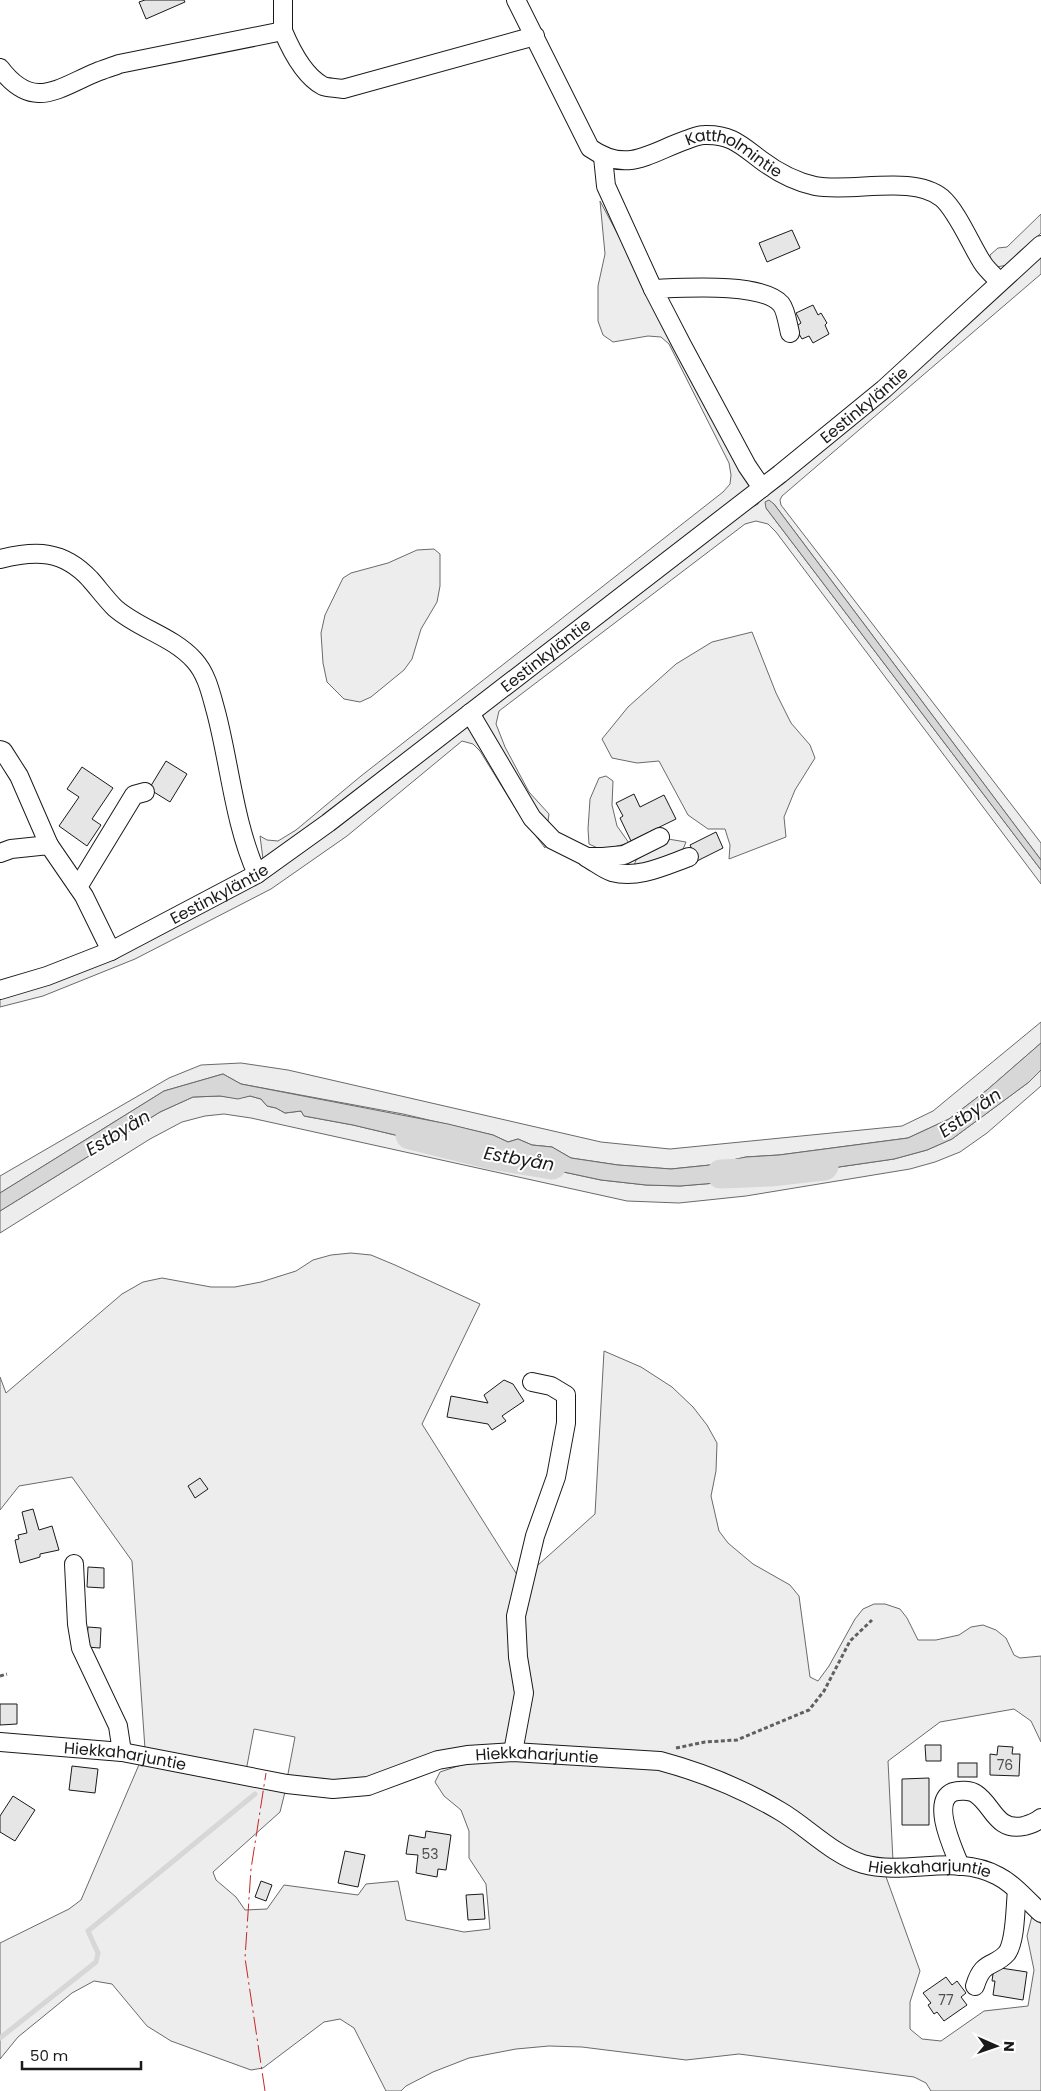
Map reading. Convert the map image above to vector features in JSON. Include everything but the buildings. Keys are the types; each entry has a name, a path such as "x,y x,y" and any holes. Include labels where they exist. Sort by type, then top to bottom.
{"street":[{"path":"283,0 283,31 287,42 306,72 324,86 344,89 535,36"},
{"path":"516,0 590,148 602,157 606,186 682,346 747,466 762,488"},
{"path":"0,68 19,87 34,93 51,93 96,72 119,64 283,31"},
{"name":"Kattholmintie","path":"602,157 618,162 643,158 669,146 701,135 721,135 738,141 762,161 792,179 815,186 845,189 910,186 928,189 943,198 963,228 982,264 1000,282"},
{"name":"Eestinkyläntie","path":"0,990 47,976 111,951 257,874 328,823 762,488 884,389 1041,245"},
{"path":"654,288 731,288 771,296 782,304 790,333"},
{"path":"0,559 31,553 51,554 72,562 89,578 114,607 134,621 177,645 195,660 207,680 224,742 246,846 257,874"},
{"path":"470,713 532,818 553,840 610,871 629,875 654,869 689,856"},
{"path":"0,750 3,751 20,776 49,845 84,896 111,951"},
{"path":"78,887 134,796 145,792"},
{"path":"587,857 624,855 660,837"},
{"path":"0,853 10,849 49,845"},
{"path":"513,1752 524,1693 518,1657 516,1616 535,1536 556,1477 566,1423 566,1395 551,1386 532,1382"},
{"path":"74,1564 77,1624 81,1648 118,1726 122,1752"},
{"name":"Hiekkaharjuntie","path":"0,1742 122,1752 287,1784 333,1790 368,1786 438,1760 467,1754 513,1752 660,1761 740,1790 780,1811 844,1855 862,1864 885,1867 960,1866 983,1869 1000,1876 1041,1913"},
{"path":"960,1866 944,1822 944,1803 949,1794 957,1790 975,1793 1000,1822 1016,1827 1035,1823 1041,1818"},
{"path":"975,1986 978,1976 986,1966 1006,1953 1012,1942 1017,1891"}],"path":[{"path":"660,1761 675,1748 705,1742 737,1740 810,1710 824,1691 850,1641 872,1620"},
{"path":"0,1676 7,1674"}],"shaded area":[{"path":"600,201 751,484 749,489 305,832 263,859 260,836 267,840 278,841 296,830 361,776 723,492 730,484 729,463 669,344 661,337 648,336 613,342 603,335 598,321 598,286 605,254"},
{"path":"1041,214 1041,233 1007,265 997,267 990,263 990,255 998,248 1007,247"},
{"path":"1041,256 1041,274 782,496 780,500 781,505 1041,843 1041,860 774,504 766,508 1041,870 1041,884 776,532 768,524 756,521 745,524 499,711 496,724 505,747 529,792 549,814 547,829 482,720 484,711 740,514 758,504 761,498"},
{"path":"434,549 440,554 440,586 437,602 421,629 412,659 404,670 371,697 360,702 344,699 327,682 323,663 321,633 325,615 343,578 351,573 388,563 417,550"},
{"path":"752,632 776,693 791,723 810,745 815,758 795,790 784,817 786,837 729,859 730,845 725,829 708,829 688,815 659,761 637,763 612,758 602,739 628,707 676,664 712,642"},
{"path":"466,727 474,732 546,838 545,848 517,811 480,751 473,744 462,741 347,836 271,889 135,959 43,996 0,1007 0,998 91,968 181,924 237,893 280,866 354,814 458,730"},
{"path":"606,776 613,781 612,805 617,826 629,843 602,850 589,844 588,829 590,799 599,778"},
{"path":"668,839 686,842 681,854 633,868 636,860"},
{"path":"1041,1022 1041,1043 1033,1050 987,1090 949,1119 908,1138 779,1155 746,1157 710,1165 671,1169 618,1165 571,1158 552,1147 532,1145 518,1139 508,1142 493,1135 403,1114 241,1084 223,1074 164,1091 0,1193 0,1176 169,1078 201,1065 241,1063 288,1070 601,1142 670,1149 902,1126 933,1111"},
{"path":"1041,1070 1041,1086 987,1133 960,1152 935,1162 910,1169 746,1196 679,1203 627,1201 251,1118 224,1114 205,1116 182,1122 150,1139 0,1233 0,1211 160,1112 193,1097 220,1096 238,1098 250,1096 261,1099 267,1106 285,1113 301,1111 304,1116 353,1125 433,1144 481,1146 497,1154 545,1168 601,1180 646,1185 680,1186 728,1182 766,1170 825,1169 894,1159 927,1150 952,1139 1029,1082"},
{"path":"351,1253 371,1255 480,1304 422,1424 521,1581 518,1697 508,1749 362,1781 287,1779 295,1737 254,1729 246,1771 145,1749 132,1561 72,1477 19,1486 0,1510 0,1377 6,1393 122,1294 143,1282 162,1278 211,1287 235,1287 261,1282 296,1271 313,1260 331,1255"},
{"path":"604,1351 641,1367 672,1387 693,1407 707,1425 717,1443 716,1471 711,1496 719,1531 728,1543 753,1564 790,1585 799,1596 810,1677 818,1681 829,1666 855,1619 863,1609 874,1604 885,1604 900,1609 907,1618 918,1640 936,1640 959,1635 971,1627 983,1625 996,1630 1006,1638 1014,1655 1020,1658 1041,1656 1041,1742 1031,1721 1014,1709 940,1722 888,1761 893,1861 863,1858 720,1775 519,1747 521,1619 528,1574 595,1514"},
{"path":"141,1760 286,1788 280,1812 213,1872 216,1880 236,1897 245,1910 267,1909 284,1885 358,1895 366,1884 398,1881 406,1920 464,1932 490,1929 486,1884 469,1858 469,1831 461,1810 444,1796 435,1782 440,1772 464,1764 523,1760 661,1769 711,1787 776,1815 885,1874 920,1971 910,2002 910,2029 922,2039 941,2041 984,2011 1028,2006 1034,1970 1027,1936 1032,1916 1041,1924 1041,2091 931,2091 926,2083 914,2077 739,2054 686,2060 582,2047 549,2046 516,2049 469,2058 433,2072 406,2086 401,2091 386,2091 354,2028 340,2019 324,2022 263,2068 251,2070 171,2041 147,2026 112,1984 94,1981 72,1993 18,2037 0,2059 0,1943 69,1909 81,1900"}],"water":[{"path":"769,500 774,504 1041,860 1041,870 766,508 765,502"},
{"path":"1041,1043 1041,1070 1029,1082 952,1139 927,1150 894,1159 825,1169 766,1170 728,1182 680,1186 646,1185 601,1180 545,1168 497,1154 481,1146 433,1144 353,1125 304,1116 301,1111 285,1113 267,1106 261,1099 250,1096 238,1099 220,1096 193,1097 160,1112 0,1211 0,1193 164,1091 223,1074 241,1084 448,1124 493,1135 508,1142 518,1139 532,1145 552,1147 571,1158 618,1165 671,1169 710,1165 746,1157 779,1155 908,1138 949,1119 987,1090"}],"waterway":[{"name":"Estbyån","path":"410,1135 491,1155 552,1165"},
{"name":"Estbyån","path":"721,1174 770,1172 824,1166"},
{"path":"0,2038 96,1962 98,1953 88,1931 255,1794"}],"power":[{"path":"265,2091 245,1958 251,1869 266,1773"}]}
